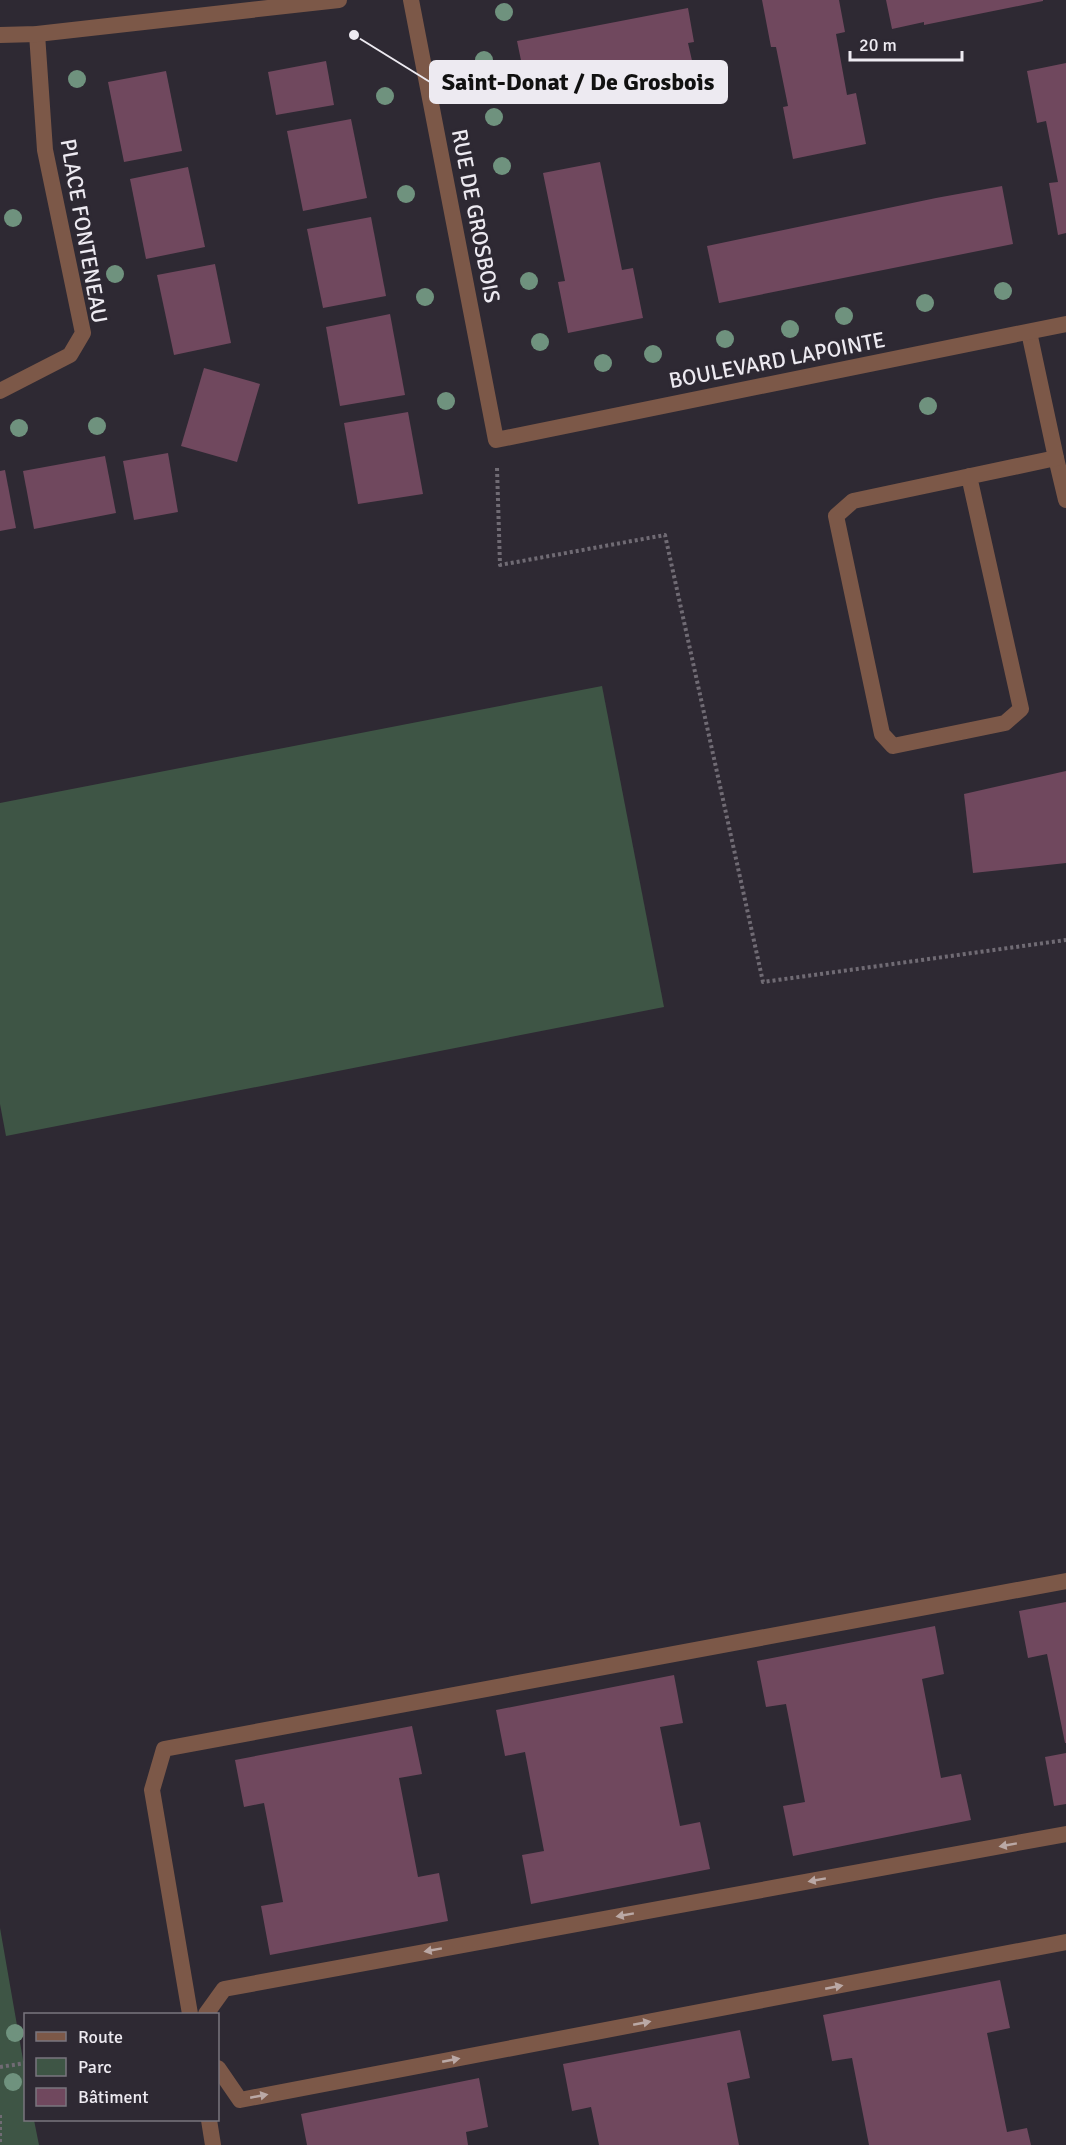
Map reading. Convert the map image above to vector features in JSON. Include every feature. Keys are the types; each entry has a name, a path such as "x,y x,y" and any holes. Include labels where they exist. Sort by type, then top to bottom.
{"street":[{"path":"0,36 37,34 339,0"},
{"name":"RUE DE GROSBOIS","path":"411,0 496,440"},
{"name":"PLACE FONTENEAU","path":"0,391 70,355 83,333 45,150 37,34"},
{"name":"BOULEVARD LAPOINTE","path":"496,440 1066,324"},
{"path":"1029,332 1066,500"},
{"path":"969,476 1021,709 1005,723 893,746 882,734 836,516 853,501 969,476 1056,458"},
{"path":"190,2013 152,1790 164,1749 1066,1581"},
{"path":"207,2013 224,1989 1066,1834"},
{"path":"219,2069 240,2100 1066,1942"},
{"path":"209,2121 213,2145"}],"path":[{"path":"496,440 500,565 665,535 763,982 1066,940"},
{"path":"0,2067 24,2063"},
{"path":"0,2115 0,2145"}],"green space":[{"path":"602,686 664,1007 6,1136 0,1104 0,803"},
{"path":"0,1928 24,2065 24,2121 34,2121 39,2145 0,2145"}],"building":[{"path":"762,0 839,0 845,32 836,34 847,95 856,93 866,144 793,159 783,107 788,106 776,47 771,47"},
{"path":"886,0 1043,1 924,25 924,22 892,29"},
{"path":"688,8 694,42 688,43 693,65 522,98 516,71 523,70 517,41"},
{"path":"326,61 334,105 276,115 268,72"},
{"path":"1066,63 1066,233 1058,235 1049,183 1058,182 1046,121 1037,123 1027,71"},
{"path":"166,71 182,151 124,162 108,82"},
{"path":"351,119 367,198 303,211 287,131"},
{"path":"600,162 622,270 633,268 643,318 568,333 558,282 565,281 543,173"},
{"path":"188,167 205,247 146,259 130,179"},
{"path":"1002,186 1013,244 719,303 707,246"},
{"path":"371,217 386,296 323,308 307,229"},
{"path":"215,264 231,343 174,355 157,275"},
{"path":"390,314 405,395 340,406 326,327"},
{"path":"204,368 260,384 237,462 181,446"},
{"path":"408,412 423,494 358,504 344,423"},
{"path":"168,453 178,512 134,520 123,461"},
{"path":"105,456 116,513 34,529 23,471"},
{"path":"5,470 16,528 0,531 0,471"},
{"path":"1066,771 1066,863 973,873 964,794"},
{"path":"1066,1602 1065,1743 1047,1654 1028,1658 1019,1611"},
{"path":"935,1626 944,1674 922,1679 941,1778 961,1774 971,1820 793,1856 783,1806 805,1802 786,1704 766,1707 757,1661"},
{"path":"674,1675 683,1723 660,1727 680,1826 700,1822 710,1869 531,1904 522,1855 544,1851 525,1752 505,1756 496,1710"},
{"path":"412,1726 422,1774 399,1778 418,1877 439,1873 448,1921 270,1955 261,1906 283,1902 264,1803 244,1807 235,1760"},
{"path":"1066,1753 1066,1804 1054,1806 1045,1757"},
{"path":"1000,1980 1010,2028 987,2033 1007,2132 1027,2128 1031,2145 869,2145 852,2058 832,2061 823,2015"},
{"path":"740,2030 750,2078 727,2083 739,2145 599,2145 591,2107 572,2111 563,2064"},
{"path":"479,2078 488,2127 466,2132 468,2145 307,2145 301,2114"}],"place":[{"name":"Saint-Donat / De Grosbois","path":"354,35"}]}
